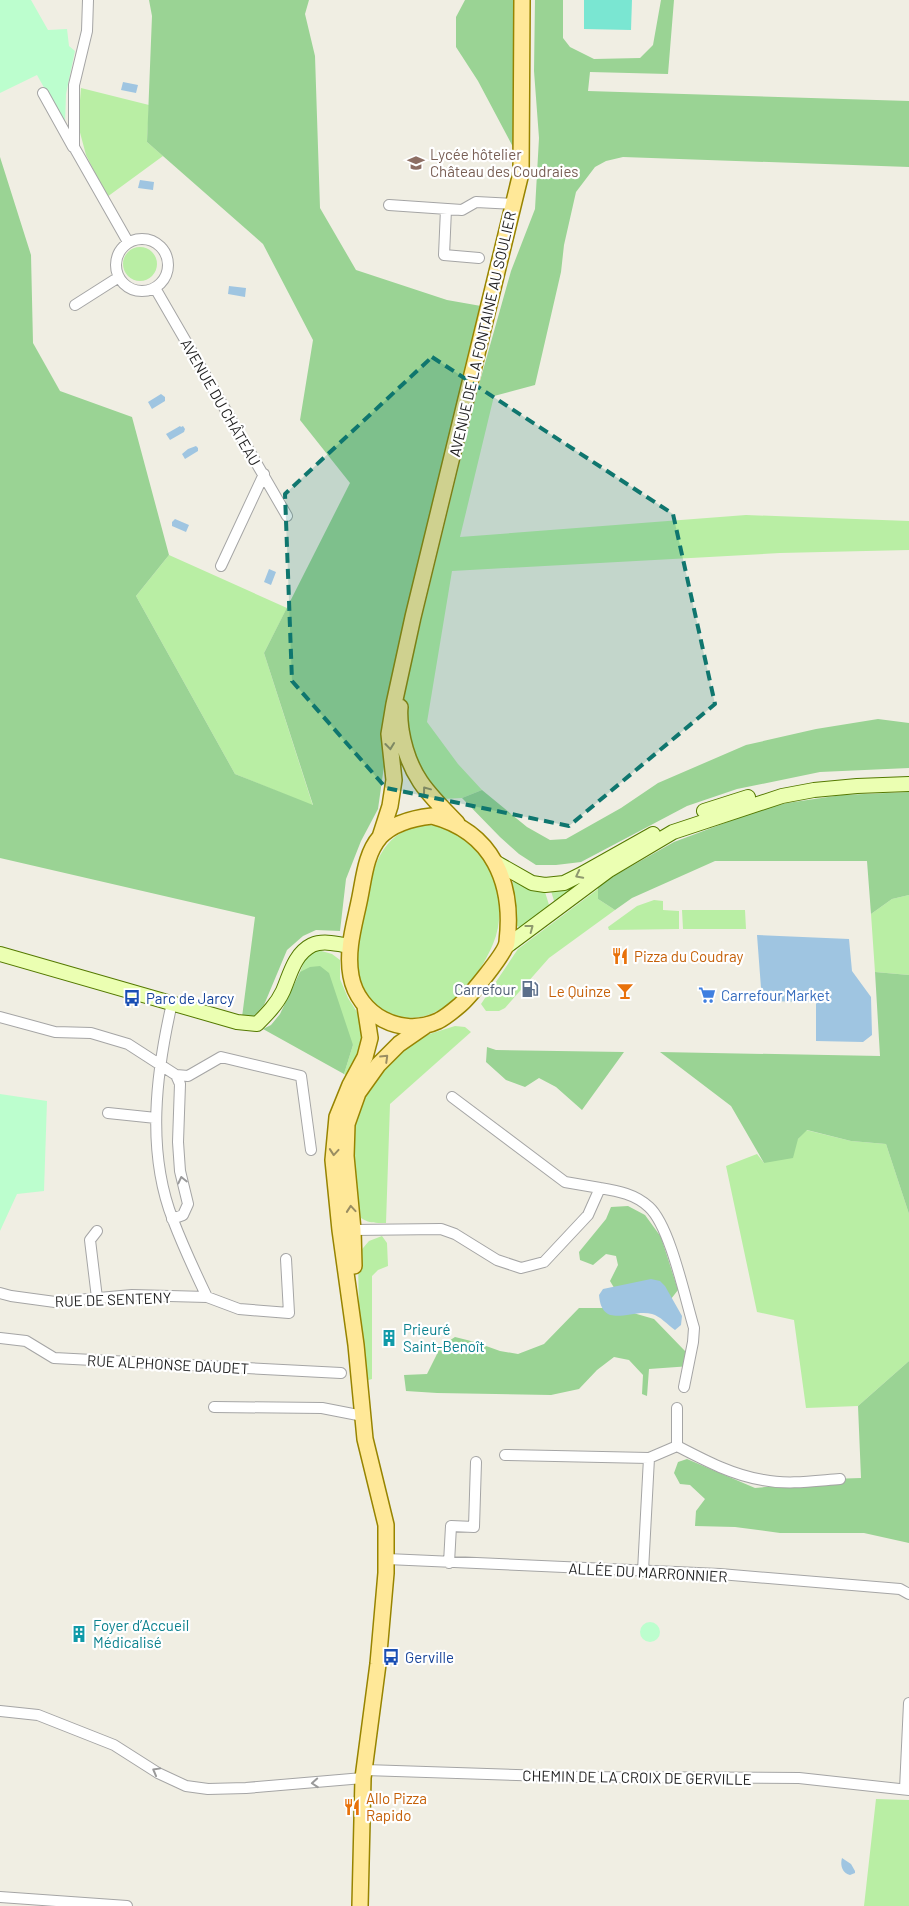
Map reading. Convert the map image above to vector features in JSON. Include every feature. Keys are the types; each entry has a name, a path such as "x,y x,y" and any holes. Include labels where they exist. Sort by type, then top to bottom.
{"main road":[{"name":"AVENUE DE LA FONTAINE AU SOULIER","path":"365,1006 354,988 349,957 369,855 380,838 390,806 394,780 389,734 413,617 521,173 522,0"},
{"name":"AVENUE DE LA FONTAINE AU SOULIER","path":"404,664 399,714 404,749 416,776 431,796 460,826"},
{"path":"495,862 532,883 545,885 564,883 580,876 670,824 729,802 780,788 850,778 909,776"},
{"path":"356,1345 353,1230 346,1156 347,1124 358,1093 378,1065 399,1044 462,1004 506,946 609,870 673,832 782,796 814,790 909,784"},
{"path":"380,838 390,829 416,818 432,816 460,826 481,843 495,862 501,876 508,907 509,921 506,946"},
{"path":"0,954 237,1022 257,1024 274,1007 283,992 291,969 305,950 312,945 323,943 350,946"},
{"path":"365,1006 390,1024 405,1026 427,1025"},
{"path":"360,1906 364,1774 378,1664 386,1559 386,1525 365,1439 356,1345 340,1230 333,1160 337,1117 350,1085 365,1058 370,1038 365,1006"}],"street":[{"path":"74,147 74,85 87,31 88,0"},
{"path":"43,93 128,242"},
{"path":"389,205 462,210 476,202 513,204"},
{"path":"446,209 444,255 479,258"},
{"path":"138,239 149,239 158,244 165,252 169,262 168,272 163,282 145,291 135,290 126,285 119,277 116,262 118,254 128,242 138,239"},
{"path":"75,304 119,277"},
{"name":"AVENUE DU CHÂTEAU","path":"154,288 288,516"},
{"path":"221,566 264,474"},
{"path":"172,1002 159,1064 156,1118 160,1174 172,1219 206,1297"},
{"path":"0,1017 55,1032 90,1033 128,1044 176,1075 188,1076 221,1057 302,1076 311,1150"},
{"path":"172,1219 183,1215 188,1204 180,1171 178,1142 180,1084 176,1075"},
{"path":"452,1097 565,1182 625,1192 650,1207 666,1232 694,1328 684,1387"},
{"path":"108,1113 156,1118"},
{"path":"353,1230 441,1229 456,1234 497,1260 521,1268 544,1262 588,1215 600,1188"},
{"path":"97,1232 90,1240 97,1298"},
{"name":"RUE DE SENTENY","path":"0,1293 55,1302 132,1296 206,1297 239,1309 289,1313 286,1259"},
{"name":"RUE ALPHONSE DAUDET","path":"0,1338 26,1341 54,1358 341,1373"},
{"path":"214,1407 322,1408 363,1416"},
{"path":"677,1446 678,1408"},
{"path":"505,1455 649,1458 677,1446"},
{"path":"677,1446 718,1467 762,1480 801,1483 840,1479"},
{"path":"643,1571 649,1458"},
{"path":"449,1563 451,1526 474,1527 476,1462"},
{"name":"ALLÉE DU MARRONNIER","path":"386,1559 720,1574 900,1590 909,1594"},
{"path":"907,1789 909,1703"},
{"name":"CHEMIN DE LA CROIX DE GERVILLE","path":"0,1711 38,1715 114,1746 158,1773 186,1786 208,1789 246,1788 364,1774 799,1778 907,1789"},
{"path":"0,1897 127,1906"}],"highlighted area":[{"path":"432,357 673,514 715,704 569,826 386,788 292,681 285,494"}],"green space":[{"path":"0,0 31,0 48,30 67,29 69,46 75,51 66,94 65,125 37,75 0,93"},
{"path":"149,0 309,0 305,14 315,56 320,208 356,270 447,300 481,306 405,617 378,809 361,841 346,879 340,931 316,930 303,936 287,950 264,1005 254,1016 242,1017 255,917 0,858 0,157 31,255 33,343 60,391 132,417 169,555 136,596 235,774 313,805 264,653 350,483 300,420 313,340 263,244 147,142 152,16"},
{"path":"465,0 513,0 513,147 478,81 456,47 456,17"},
{"path":"535,0 563,0 563,38 570,47 594,59 640,58 653,45 661,0 674,0 668,74 590,72 588,91 909,101 909,167 623,157 606,161 595,167 576,192 564,245 561,272 535,385 494,396 478,388 511,271 535,209 539,138 534,71"},
{"path":"81,88 149,105 147,142 163,156 107,197 86,155 78,125"},
{"path":"140,247 147,248 152,252 156,257 156,271 152,276 147,280 140,281 133,280 128,276 124,271 123,264 124,257 128,252 133,248"},
{"path":"478,388 494,396 460,537 746,515 909,521 909,550 780,553 452,571 427,722 458,764 482,790 462,798 442,799 410,760 402,700"},
{"path":"169,555 287,608 264,653 313,806 235,774 136,596"},
{"path":"878,719 909,723 909,768 820,772 737,789 687,806 581,862 536,865 519,854 500,837 462,798 482,790 527,827 550,840 566,839 621,808 658,783 746,745 816,729"},
{"path":"909,792 909,895 892,899 871,914 867,861 715,861 632,898 615,910 598,899 598,885 674,842 762,809 787,803 842,795"},
{"path":"430,825 449,829 459,834 481,856 495,883 499,899 498,929 486,959 477,974 454,1000 440,1010 425,1016 409,1018 387,1012 371,1000 360,979 357,957 367,897 377,861 387,845 396,836 418,827"},
{"path":"514,881 545,892 550,908 521,928 517,926 512,883"},
{"path":"577,883 578,887 555,904 551,891"},
{"path":"598,889 598,899 615,910 549,958 505,1008 499,1011 486,1011 481,1004 518,949"},
{"path":"909,895 909,975 875,972 871,914 892,899"},
{"path":"654,900 663,901 663,910 679,911 679,929 609,930 608,927 637,906"},
{"path":"682,910 745,910 746,929 683,929"},
{"path":"318,950 332,954 340,960 340,979 348,998 364,1023 361,1054 348,1077 344,1074 353,1045 300,972 306,957"},
{"path":"320,966 329,973 353,1045 344,1074 263,1029 271,1025 280,1014 300,972 310,967"},
{"path":"875,972 909,975 909,1214 886,1144 851,1141 807,1130 798,1139 793,1158 764,1163 731,1106 660,1052 880,1056"},
{"path":"455,1026 465,1027 471,1032 390,1104 386,1223 364,1220 353,1211 347,1125 377,1068 420,1037"},
{"path":"487,1047 496,1050 624,1052 582,1110 556,1087 539,1078 525,1087 506,1080 486,1062"},
{"path":"0,1094 47,1101 44,1191 17,1194 0,1231"},
{"path":"806,1130 851,1141 886,1144 909,1214 909,1361 858,1406 806,1408 794,1320 757,1312 726,1166 757,1154 764,1163 798,1139"},
{"path":"628,1206 645,1215 661,1237 678,1290 671,1299 619,1296 610,1281 618,1265 616,1256 606,1254 593,1265 580,1260 579,1252 606,1219 611,1207"},
{"path":"382,1236 387,1243 388,1266 378,1270 372,1276 372,1379 365,1381 359,1320 358,1254 369,1241"},
{"path":"579,1308 616,1308 654,1319 685,1351 691,1366 649,1369 647,1396 642,1394 643,1375 629,1360 614,1357 597,1370 579,1389 551,1395 406,1391 404,1375 427,1374 441,1346 455,1337 500,1351 518,1354 544,1344"},
{"path":"909,1361 909,1543 864,1533 780,1533 735,1527 695,1526 696,1511 705,1499 690,1485 680,1484 674,1473 678,1462 687,1459 755,1488 777,1486 799,1480 861,1478 858,1406"},
{"path":"650,1622 657,1625 660,1632 657,1639 650,1642 643,1639 640,1632 643,1625"},
{"path":"876,1799 909,1800 909,1906 864,1906"}],"shaded area":[{"path":"584,0 632,0 631,30 584,29"},
{"path":"123,82 138,85 136,93 121,90"},
{"path":"140,180 154,182 153,190 138,188"},
{"path":"229,286 246,288 245,297 228,294"},
{"path":"161,394 165,397 165,401 152,409 148,402"},
{"path":"183,426 185,429 184,432 170,440 166,434"},
{"path":"196,446 198,451 185,459 182,454"},
{"path":"175,519 189,525 186,532 172,526 172,522"},
{"path":"269,569 276,572 271,585 264,582"},
{"path":"757,935 849,939 852,971 871,997 872,1035 863,1042 816,1041 816,1002 762,1001"},
{"path":"651,1279 660,1281 665,1286 682,1316 681,1325 675,1330 652,1314 612,1315 601,1306 599,1295 603,1289"},
{"path":"842,1858 851,1864 855,1873 850,1875 843,1871"}],"place":[{"name":"Lycée hôtelier Château des Coudraies","path":"416,163"},
{"name":"Pizza du Coudray","path":"620,956"},
{"name":"Carrefour","path":"530,989"},
{"name":"Le Quinze","path":"625,991"},
{"name":"Carrefour Market","path":"707,995"},
{"name":"Parc de Jarcy","path":"132,998"},
{"name":"Prieuré Saint-Benoît","path":"389,1338"},
{"name":"Foyer d’Accueil Médicalisé","path":"79,1634"},
{"name":"Gerville","path":"391,1657"},
{"name":"Allo Pizza Rapido","path":"352,1807"}]}
